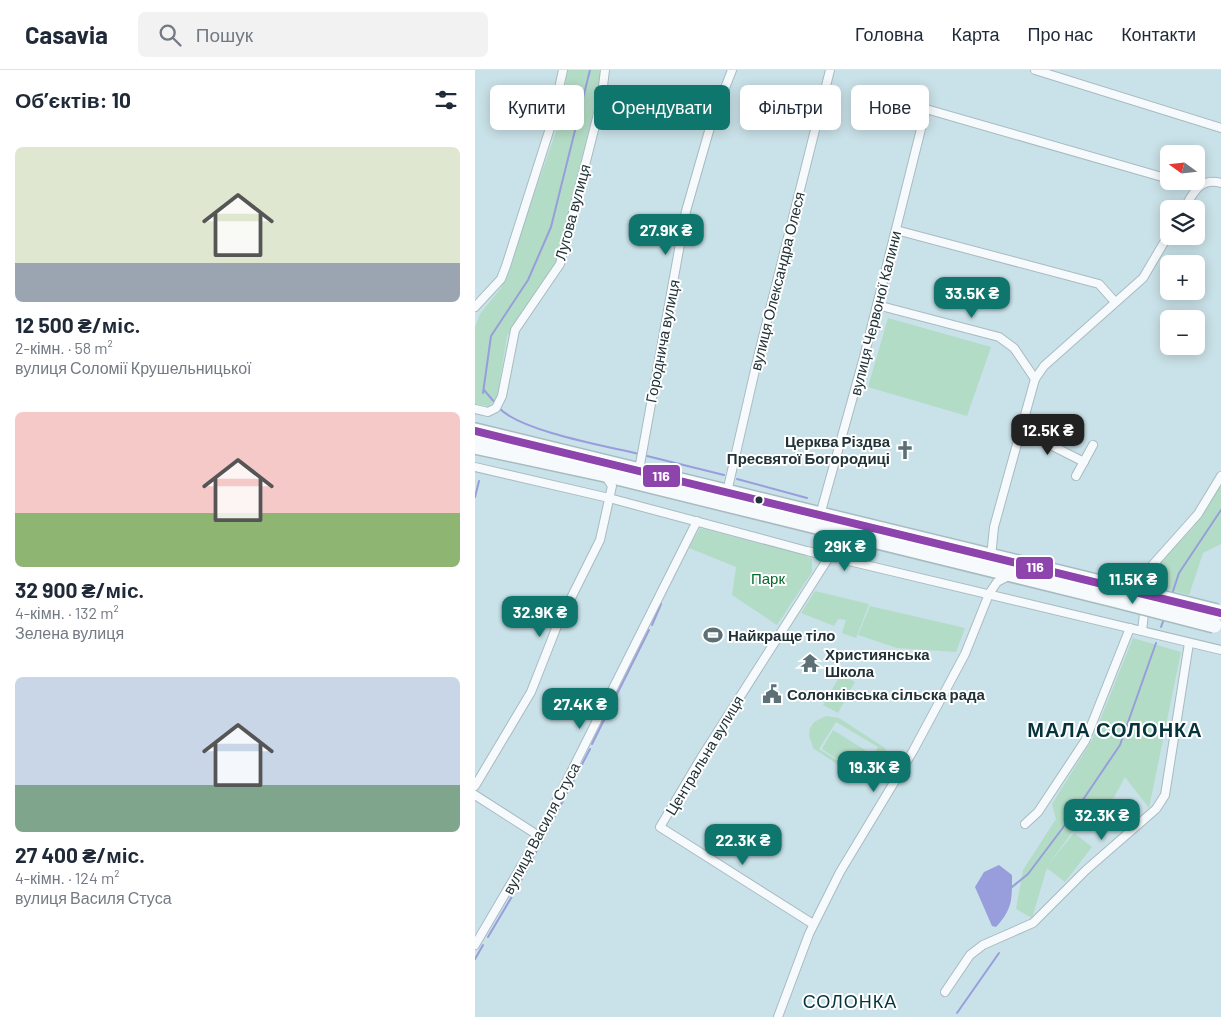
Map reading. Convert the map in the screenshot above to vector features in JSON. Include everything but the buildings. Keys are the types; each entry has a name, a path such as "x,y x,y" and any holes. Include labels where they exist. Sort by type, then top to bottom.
{"highway":[{"path":"475,431 638,465 988,562 1218,619"},
{"path":"475,446 605,474 638,465 727,492 820,515 988,562 1012,575 1119,594"}],"street":[{"path":"475,307 501,279 506,266 551,125 563,70"},
{"name":"Лугова вулиця","path":"475,409 488,412 496,408 501,396 515,330 560,264 601,102 605,70"},
{"name":"Городнича вулиця","path":"638,465 686,212 711,124 732,70"},
{"name":"вулиця Олександра Олеся","path":"727,492 758,357 830,70"},
{"path":"1035,70 1221,128"},
{"name":"вулиця Червоної Калини","path":"820,515 877,305 926,109 1160,176"},
{"path":"1205,184 1211,181 1221,183"},
{"path":"896,230 1099,284 1115,302"},
{"path":"997,582 988,562 994,527 1035,379 1044,366 1143,278 1162,245"},
{"path":"877,305 999,338 1014,348 1035,379"},
{"path":"1021,430 1084,462"},
{"path":"1075,476 1093,445"},
{"path":"610,495 618,483 638,465"},
{"path":"475,466 610,495 829,557 1221,650"},
{"path":"475,786 531,692 557,626 600,540 611,483 605,474"},
{"path":"1142,631 1149,569 1198,514 1221,476"},
{"name":"вулиця Василя Стуса","path":"475,945 539,836 697,521"},
{"name":"Центральна вулиця","path":"813,924 661,826 701,758 829,557"},
{"path":"777,1017 813,924 846,861 913,751 965,654 989,594 997,582 1012,575"},
{"path":"1025,824 1038,812 1085,741 1130,628"},
{"path":"945,992 970,956 983,945 1033,923 1086,870 1156,809 1165,795 1189,643"},
{"path":"475,795 539,836"}],"green space":[{"path":"568,70 601,70 599,85 594,85 594,109 555,265 507,336 497,398 489,406 475,404 475,327 480,314 501,288 557,130 584,130 584,85 565,85"},
{"path":"888,318 991,347 967,416 868,387"},
{"path":"1221,482 1221,544 1203,553 1189,595 1151,585 1151,568 1193,528"},
{"name":"Парк","path":"700,528 805,555 812,559 812,572 777,625 732,595 736,567 689,548"},
{"path":"815,591 869,604 856,638 842,633 846,620 838,619 834,626 801,613"},
{"path":"870,606 965,628 956,652 897,648 858,635"},
{"path":"1133,638 1181,652 1149,808 1125,777 1111,803 1073,831 1048,865 1074,833 1092,847 1065,882 1047,868 1032,918 1016,909 1023,870 1056,819 1052,804 1092,740"},
{"path":"841,674 855,682 838,713 823,705"},
{"path":"826,716 839,718 885,748 889,762 884,774 872,781 859,779 813,748 809,735 810,728 814,722","holes":["836,722 878,747 873,755 833,730 822,749 861,775 819,749"]}],"water":[{"path":"999,865 1012,875 1012,890 1009,909 996,927 992,926 975,887 984,872"}],"waterway":[{"path":"483,393 491,336 528,280 551,227 590,70"},
{"path":"484,390 496,404"},
{"path":"499,408 525,424 544,431 639,454"},
{"path":"643,455 724,475"},
{"path":"737,479 807,498"},
{"path":"475,497 479,481"},
{"path":"1172,594 1179,573 1221,510"},
{"path":"652,625 661,604"},
{"path":"1161,627 1164,619"},
{"path":"592,744 649,630"},
{"path":"1012,887 1028,874 1074,813 1120,745 1156,643"},
{"path":"567,793 590,749"},
{"path":"488,937 517,888 565,797"},
{"path":"475,959 483,945"},
{"path":"957,1013 999,953"}],"transit line":[{"name":"116","path":"475,431 1221,613"}],"place":[{"name":"Церква Різдва Пресвятої Богородиці","path":"905,450"},
{"name":"Найкраще тіло","path":"713,635"},
{"name":"Християнська Школа","path":"810,663"},
{"name":"Солонківська сільска рада","path":"772,694"}],"district":[{"name":"МАЛА СОЛОНКА","path":"1115,729"},
{"name":"СОЛОНКА","path":"850,1001"}]}
